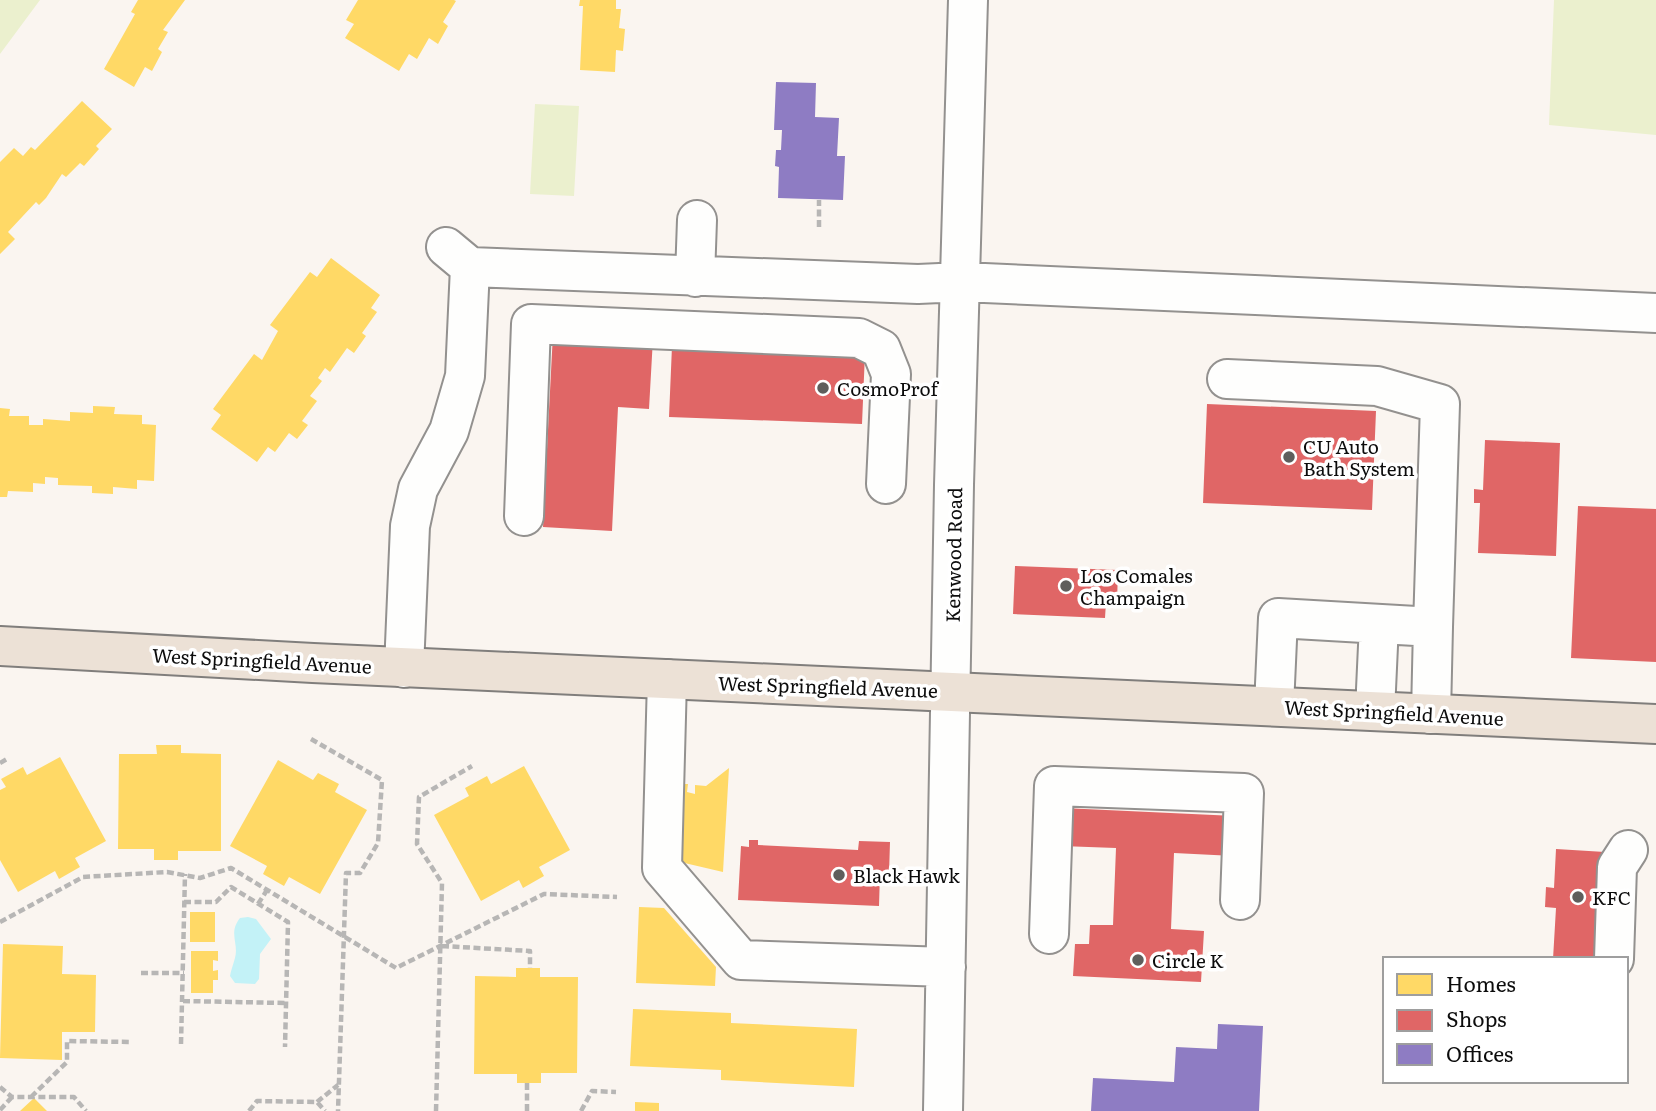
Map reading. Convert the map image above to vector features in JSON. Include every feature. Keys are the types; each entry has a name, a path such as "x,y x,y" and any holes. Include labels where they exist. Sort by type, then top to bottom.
{"main road":[{"name":"West Springfield Avenue","path":"0,646 404,668 1656,724"}],"street":[{"name":"Kenwood Road","path":"943,1111 953,691 954,485 962,282 968,0"},
{"path":"695,276 698,220"},
{"path":"404,668 410,526 418,489 449,431 465,376 458,257 695,276 918,284 962,282 1656,313"},
{"path":"524,516 531,324 859,338 881,349 891,374 886,484"},
{"path":"1227,379 1377,386 1440,404 1430,714"},
{"path":"1274,706 1278,618 1433,627"},
{"path":"1375,711 1379,624"},
{"path":"667,679 662,868 741,960 947,967"},
{"path":"1049,934 1054,786 1244,793 1240,900"},
{"path":"1614,957 1617,867 1628,850"}],"path":[{"path":"818,227 820,200"},
{"path":"311,739 382,780 378,842 360,873 346,873 338,1111"},
{"path":"0,763 7,758"},
{"path":"436,1111 442,883 417,844 419,797 472,766"},
{"path":"0,922 83,877 185,874 200,878 231,867 396,968 544,894 617,897"},
{"path":"181,1044 185,874"},
{"path":"184,902 216,902 231,887 288,922 285,1047"},
{"path":"258,904 267,890"},
{"path":"441,946 530,951 530,968"},
{"path":"141,973 184,973"},
{"path":"183,1001 286,1003"},
{"path":"31,1097 66,1062 67,1041 131,1042"},
{"path":"527,1083 527,1111"},
{"path":"248,1111 257,1101 317,1102 339,1084"},
{"path":"0,1087 12,1097 74,1097 86,1111"},
{"path":"581,1111 592,1091 616,1092"},
{"path":"0,1110 12,1097"},
{"path":"317,1102 325,1111"}],"green space":[{"path":"0,0 40,0 0,54"},
{"path":"1554,0 1656,0 1656,135 1549,125"},
{"path":"535,104 579,106 574,196 530,194"}],"water":[{"path":"240,918 256,919 271,939 260,954 259,979 255,984 235,983 230,976 236,953 235,928"}],"building: Homes":[{"path":"138,0 185,0 163,30 168,32 158,49 162,52 152,71 145,67 134,87 104,69 135,14 131,12"},
{"path":"358,0 456,1 443,22 448,26 438,44 429,38 417,59 409,54 399,71 345,38 354,24 346,20"},
{"path":"580,0 616,0 616,9 621,9 619,28 625,29 623,51 616,50 615,72 580,70 583,6 579,6"},
{"path":"82,101 112,129 96,146 99,149 84,166 80,163 66,177 62,174 46,198 39,205 36,202 8,232 15,239 0,254 0,162 14,148 23,156 31,147 35,150"},
{"path":"331,258 380,295 371,308 377,312 362,333 366,336 354,353 347,348 330,372 325,368 318,378 322,381 310,396 317,401 302,421 308,425 297,439 289,433 275,452 268,447 257,462 211,429 221,415 213,409 254,354 262,360 278,331 270,325 310,272 317,277"},
{"path":"93,406 115,407 114,414 142,415 142,424 156,425 154,481 137,480 137,489 113,487 113,494 92,493 92,486 58,485 58,478 45,477 45,484 33,483 33,492 8,491 7,497 0,497 0,408 10,409 9,416 29,416 29,425 43,425 43,419 70,421 70,412 93,413"},
{"path":"156,745 181,745 181,753 221,754 221,851 178,851 178,860 154,860 154,849 118,849 119,754 157,754"},
{"path":"60,757 106,841 75,858 80,867 59,879 55,871 18,892 0,860 0,790 6,787 1,779 23,767 27,775"},
{"path":"278,760 313,780 318,773 339,784 335,792 367,810 320,894 289,877 284,886 263,874 267,866 230,846"},
{"path":"524,766 570,850 539,867 544,876 523,888 519,880 481,901 434,815 469,796 465,788 487,776 491,784"},
{"path":"729,768 723,872 676,861 681,784 688,784 687,792 695,794 695,785 706,786"},
{"path":"639,907 664,908 716,967 715,986 636,983"},
{"path":"190,912 215,912 215,942 190,942"},
{"path":"3,944 63,946 62,974 96,975 95,1032 62,1032 62,1060 0,1058"},
{"path":"191,951 218,951 218,961 213,960 213,971 218,970 218,980 213,980 213,993 191,993"},
{"path":"516,968 540,968 540,977 578,977 577,1073 541,1073 541,1083 517,1083 517,1074 474,1074 475,976 516,977"},
{"path":"633,1009 731,1013 731,1023 857,1029 854,1087 721,1080 721,1070 630,1066"},
{"path":"34,1098 47,1111 20,1111"},
{"path":"635,1102 659,1103 659,1111 635,1111"}],"building: Shops":[{"path":"553,333 653,338 649,409 618,407 612,531 543,527"},
{"path":"672,346 865,353 862,424 669,417"},
{"name":"CU Auto Bath System","path":"1207,404 1376,411 1372,510 1203,503"},
{"path":"1485,440 1560,443 1556,556 1478,553 1480,503 1474,503 1474,489 1483,490"},
{"path":"1578,506 1656,509 1656,662 1571,658"},
{"name":"Los Comales Champaign","path":"1015,566 1118,570 1117,603 1106,602 1105,618 1013,614"},
{"name":"Circle K","path":"1063,808 1235,816 1234,856 1174,853 1171,929 1204,931 1201,982 1073,976 1075,944 1089,944 1090,925 1113,925 1116,848 1061,846"},
{"path":"749,840 758,840 758,845 858,850 859,841 890,842 889,874 880,873 879,906 738,900 741,846 749,847"},
{"name":"KFC","path":"1556,849 1605,852 1601,957 1553,957 1556,908 1545,907 1546,887 1554,888"}],"building: Offices":[{"path":"776,82 816,83 815,117 839,118 837,156 845,156 843,200 778,198 779,167 775,166 776,150 781,150 782,130 774,130"},
{"path":"1218,1024 1263,1026 1259,1111 1091,1111 1093,1078 1174,1082 1176,1047 1217,1049"}],"place":[{"name":"CosmoProf","path":"823,388"},
{"name":"CU Auto Bath System","path":"1289,457"},
{"name":"Los Comales Champaign","path":"1066,586"},
{"name":"Black Hawk","path":"839,875"},
{"name":"KFC","path":"1578,897"},
{"name":"Circle K","path":"1138,960"}]}
